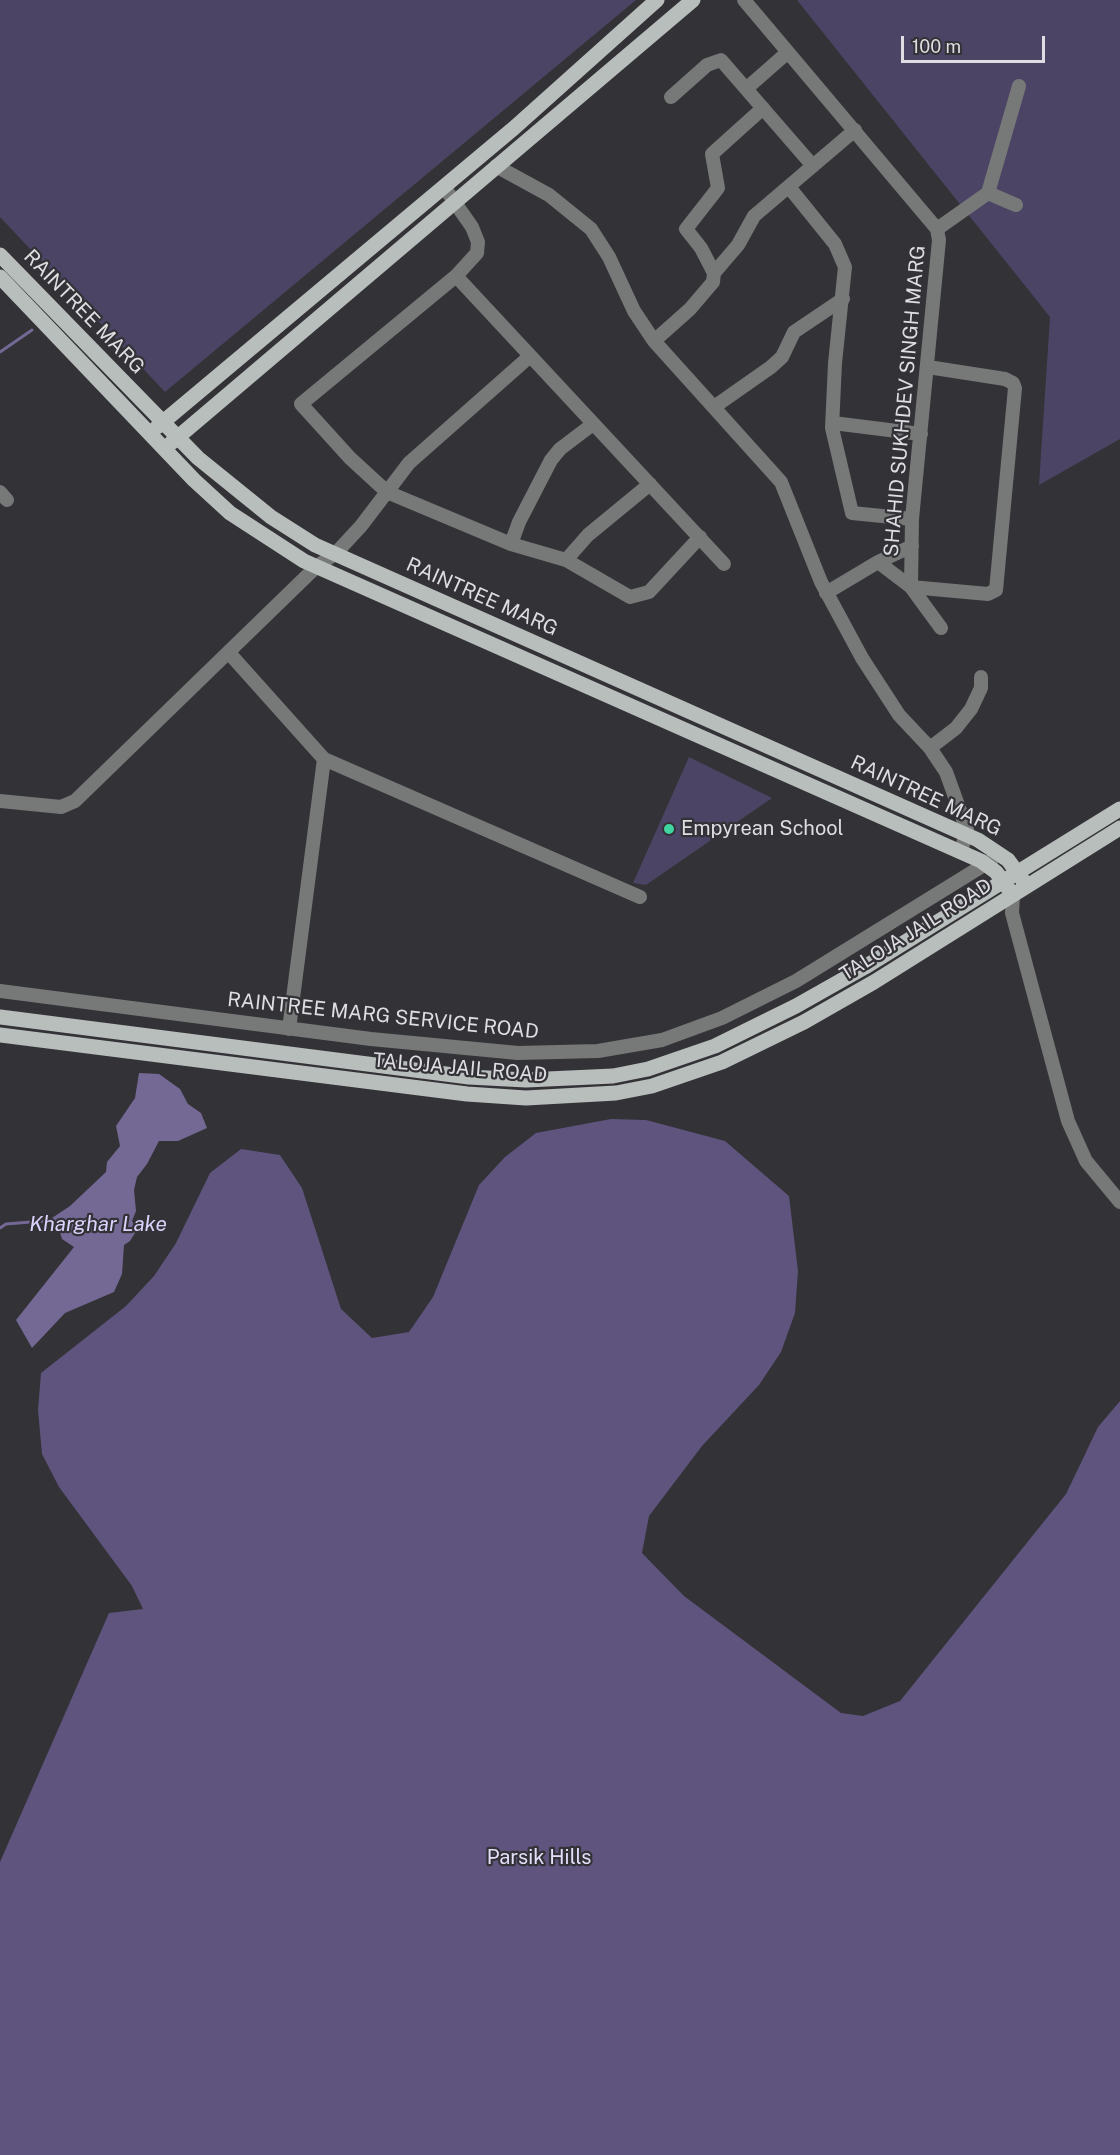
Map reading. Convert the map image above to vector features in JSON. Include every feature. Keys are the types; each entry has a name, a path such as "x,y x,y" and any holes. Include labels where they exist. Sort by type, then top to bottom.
{"main road":[{"path":"151,434 162,421 511,131 657,0"},
{"path":"164,449 693,0"},
{"name":"RAINTREE MARG","path":"0,255 25,292 164,449 230,513 316,567 961,851 986,864 1013,895"},
{"name":"RAINTREE MARG","path":"0,277 25,292"},
{"name":"RAINTREE MARG","path":"53,321 162,421 211,471 271,517 315,545 968,836 1002,854 1027,886"},
{"path":"1003,881 1120,809"},
{"path":"1013,895 1120,828"},
{"name":"TALOJA JAIL ROAD","path":"0,1017 469,1077 526,1080 613,1076 648,1069 715,1046 796,1006 865,967 1003,881"},
{"name":"TALOJA JAIL ROAD","path":"0,1035 467,1094 526,1098 616,1093 687,1075 778,1035 857,992 1013,895"}],"street":[{"name":"SHAHID SUKHDEV SINGH MARG","path":"744,0 937,229 939,240 912,519 911,587"},
{"path":"747,88 788,52"},
{"path":"671,97 707,65 721,60 813,166"},
{"path":"581,68 594,84"},
{"path":"937,229 988,193 1019,86"},
{"path":"654,341 708,290 713,282 714,273 701,248 686,229 718,188 712,154 763,108"},
{"path":"714,273 738,245 754,216 855,130"},
{"path":"511,131 517,148"},
{"path":"496,166 549,195 591,229 609,256 634,311 654,341 781,482 826,593 882,692 930,748 946,772 961,806 968,836 961,851"},
{"path":"444,187 472,227 478,242 477,253 456,276 301,404 350,459 387,492 511,544 566,560 630,597 638,597 653,588 700,537"},
{"path":"789,187 840,251 845,267 835,363 832,423 852,513 912,519"},
{"path":"988,193 1016,206"},
{"path":"456,276 724,564"},
{"path":"714,406 771,367 782,357 794,332 843,299"},
{"path":"0,801 61,807 75,801 230,654 316,567 336,553 409,462 529,357"},
{"path":"911,587 988,594 996,590 1016,388 1013,383 1005,379 928,367"},
{"path":"511,544 519,522 552,460 560,449 593,423"},
{"path":"832,423 921,434"},
{"path":"566,560 588,535 650,484"},
{"path":"826,593 878,562 912,546"},
{"path":"878,562 911,587 941,628"},
{"path":"230,654 324,759 640,897"},
{"path":"930,748 956,728 971,709 981,688 981,677"},
{"path":"289,1029 324,759"},
{"name":"RAINTREE MARG SERVICE ROAD","path":"0,991 289,1029 518,1053 598,1051 662,1040 722,1018 796,981 1002,854"},
{"path":"1013,895 1012,913 1068,1121 1086,1161 1120,1203"}],"shaded area":[{"path":"0,0 636,0 165,392 0,217"},
{"path":"797,0 1120,0 1120,439 1039,485 1050,317"},
{"path":"689,757 772,798 646,885 633,883"}],"green space":[{"name":"Parsik Hills","path":"611,1119 646,1120 725,1141 789,1196 798,1271 795,1313 781,1352 759,1385 702,1446 649,1516 642,1553 684,1596 841,1713 863,1716 900,1701 1066,1494 1098,1427 1120,1401 1120,2155 0,2155 0,1862 109,1613 143,1609 132,1586 59,1487 42,1454 38,1410 41,1373 126,1306 154,1276 176,1243 210,1173 241,1149 280,1155 302,1188 341,1309 372,1338 409,1332 433,1297 479,1185 505,1157 536,1133"}],"water":[{"name":"Kharghar Lake","path":"139,1073 159,1074 180,1089 188,1104 201,1113 207,1128 178,1141 159,1141 137,1177 134,1190 136,1211 132,1221 138,1228 130,1241 124,1245 122,1274 114,1292 65,1313 32,1348 16,1320 74,1247 62,1239 58,1226 40,1222 52,1218 70,1206 106,1172 107,1162 120,1146 116,1126 135,1098"}],"waterway":[{"path":"0,352 32,330"},
{"path":"0,1228 6,1224 43,1221"}],"place":[{"name":"Empyrean School","path":"669,829"}]}
